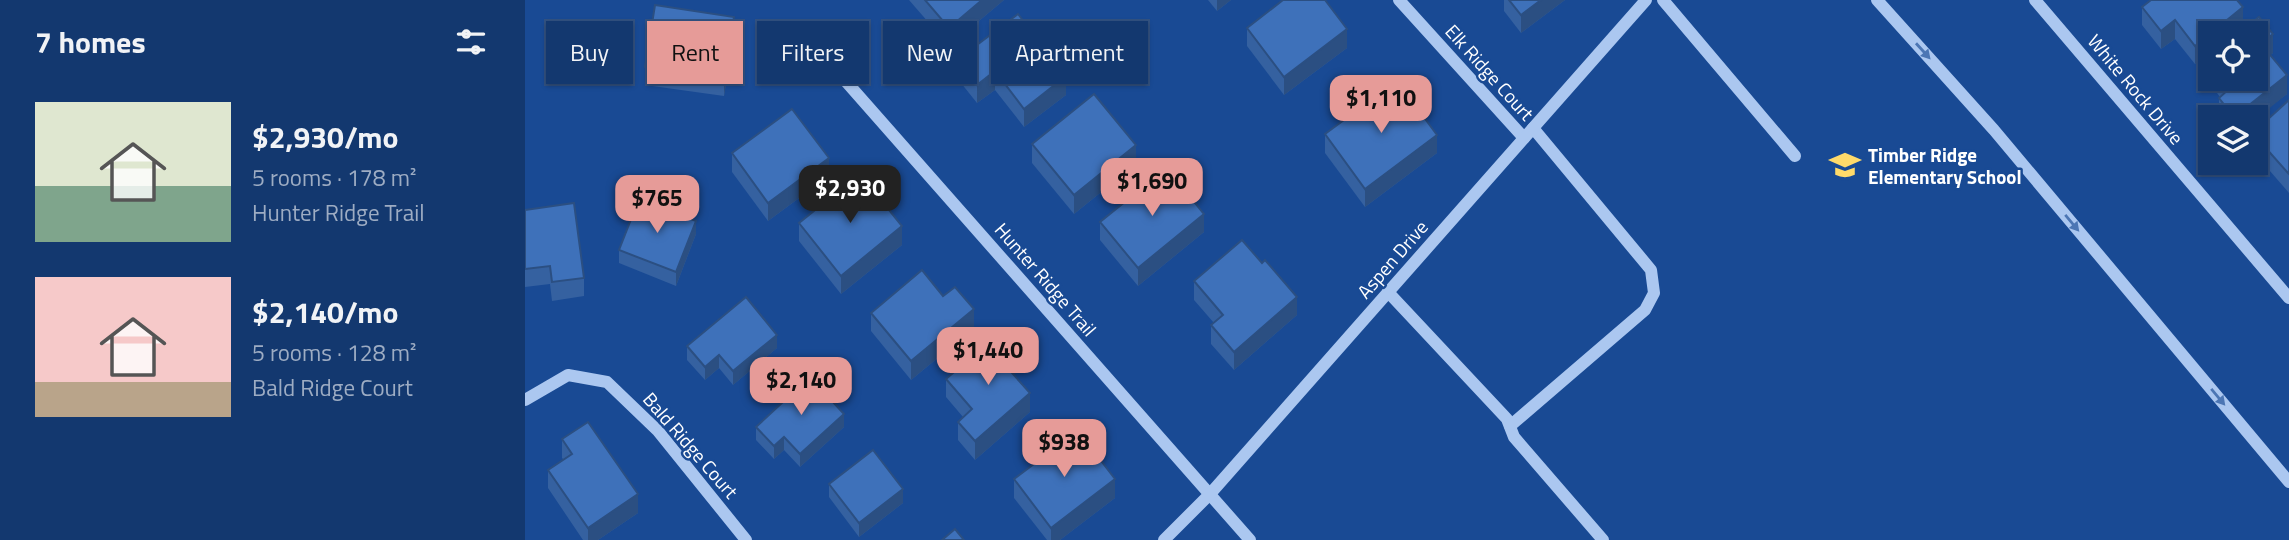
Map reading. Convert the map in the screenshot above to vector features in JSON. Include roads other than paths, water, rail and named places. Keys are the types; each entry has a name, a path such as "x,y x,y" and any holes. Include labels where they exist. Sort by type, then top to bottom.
{"street":[{"name":"Elk Ridge Court","path":"1399,0 1524,138"},
{"name":"Aspen Drive","path":"1164,540 1210,494 1646,0"},
{"path":"1663,0 1795,156"},
{"path":"1877,0 1994,130 2289,482"},
{"name":"White Rock Drive","path":"2035,0 2289,298"},
{"name":"Hunter Ridge Trail","path":"848,84 1250,540"},
{"path":"1510,426 1645,310 1654,293 1651,270 1533,128"},
{"path":"1388,292 1507,419 1514,437 1603,540"},
{"name":"Bald Ridge Court","path":"525,400 568,374 607,382 658,430 746,540"}],"place":[{"name":"Timber Ridge Elementary School","path":"1845,165"}]}
